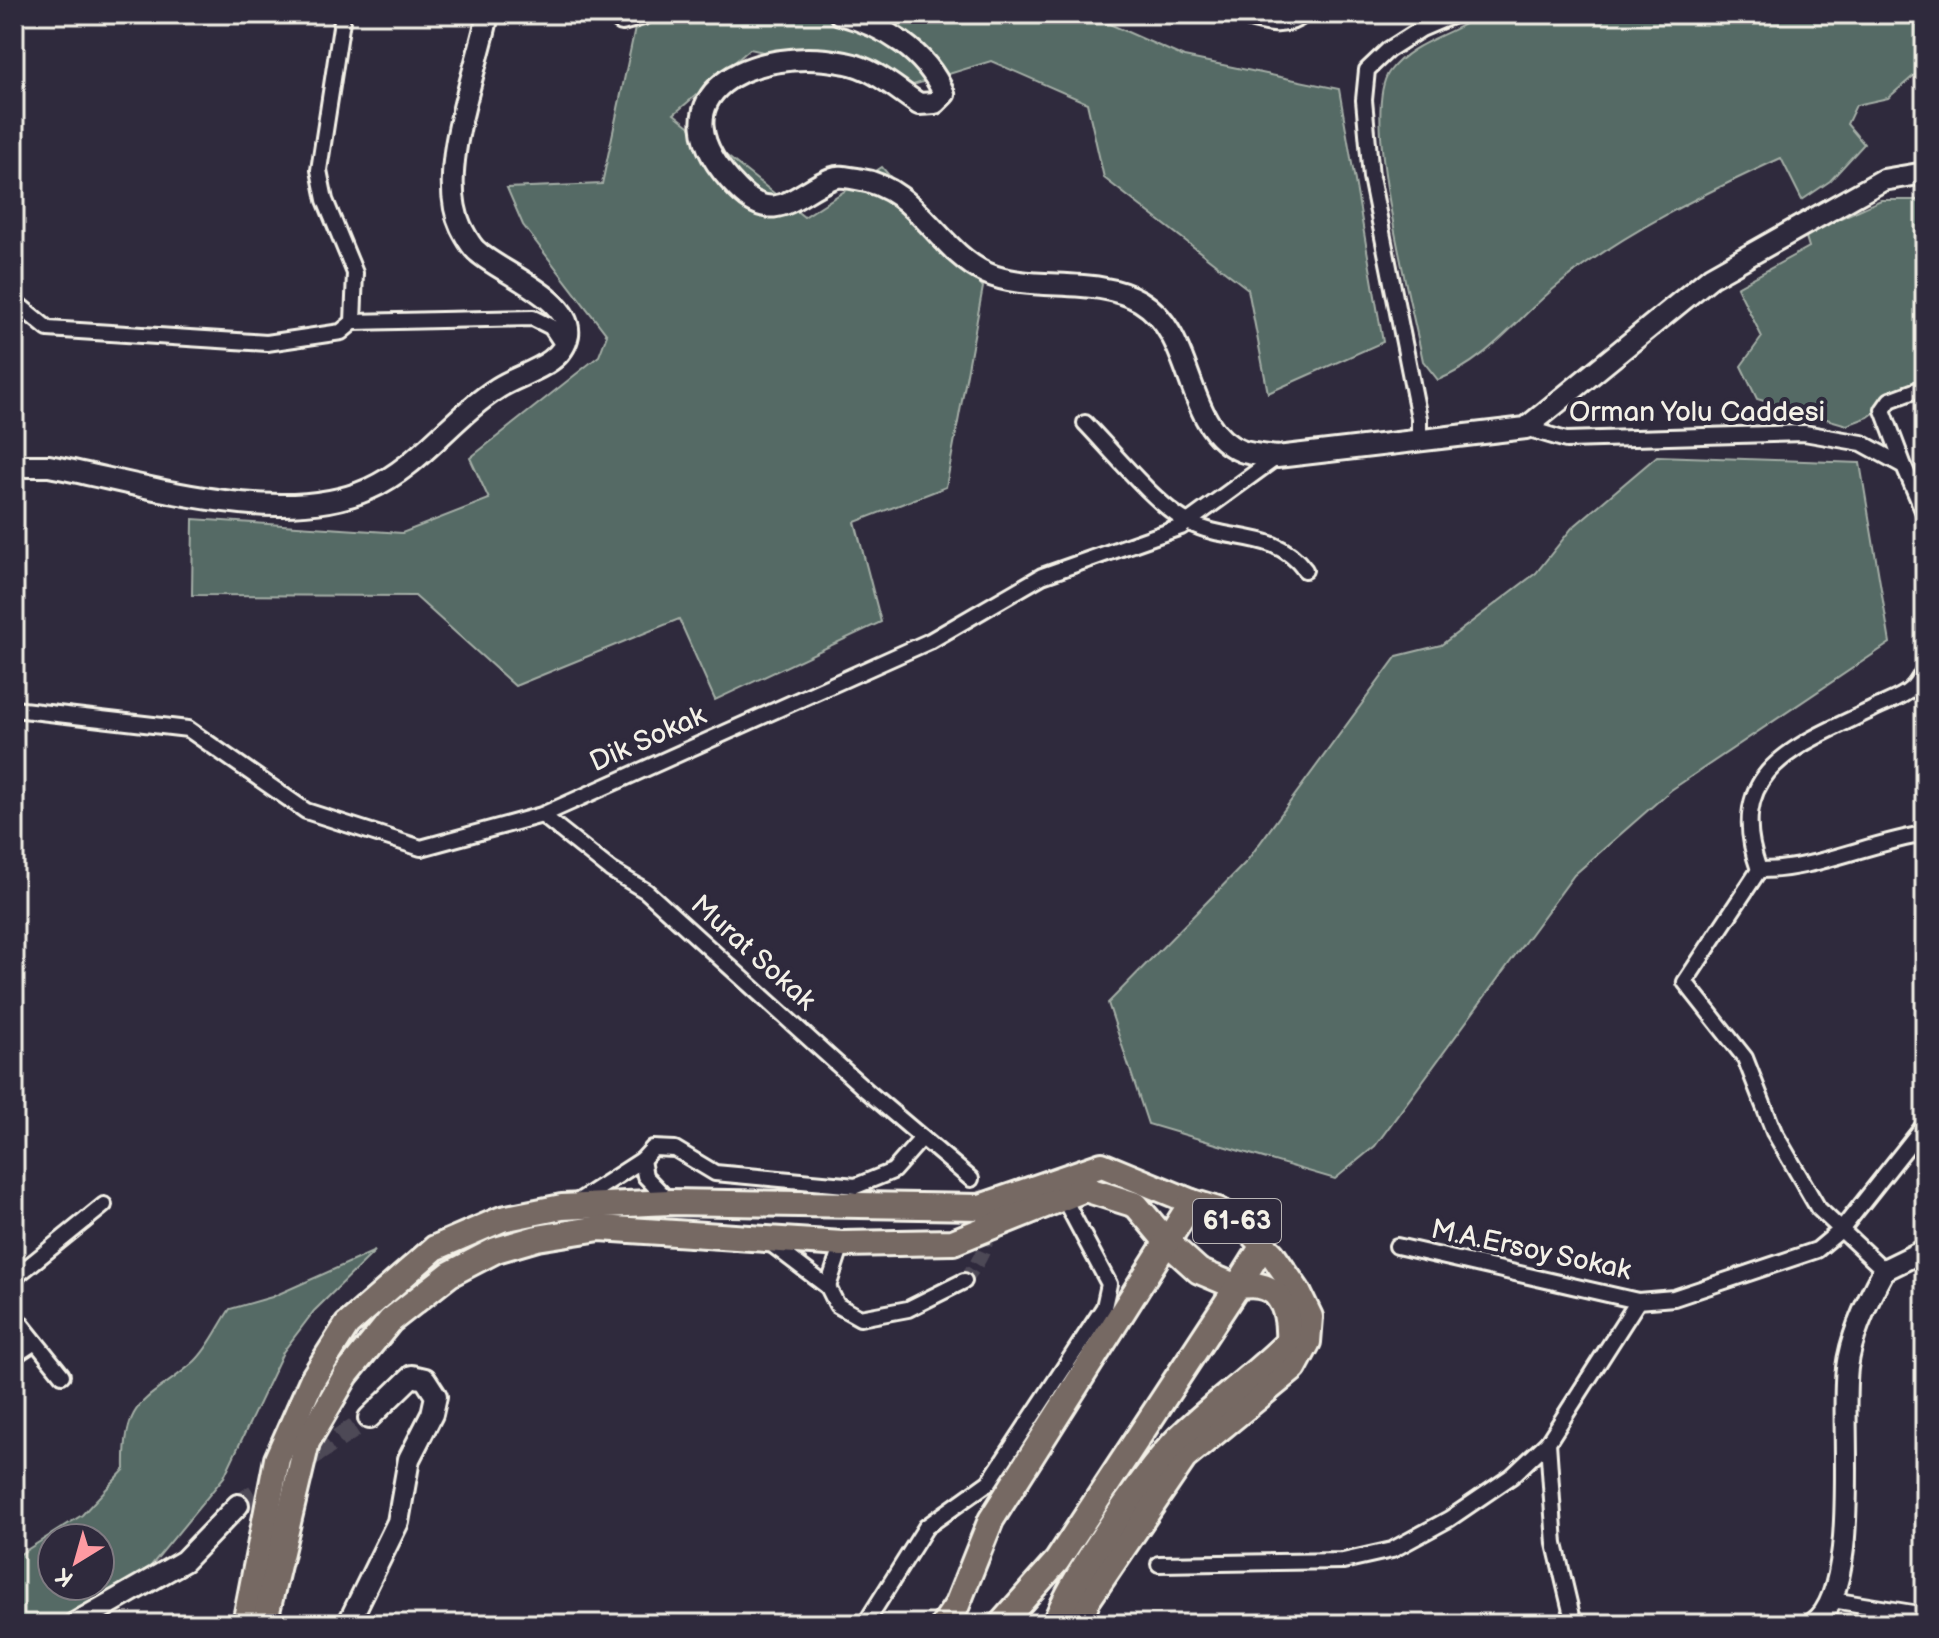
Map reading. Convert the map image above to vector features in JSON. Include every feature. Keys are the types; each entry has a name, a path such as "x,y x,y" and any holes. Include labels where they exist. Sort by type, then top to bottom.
{"main road":[{"path":"245,1624 277,1459 312,1380 347,1325 435,1248 502,1219 568,1207 670,1202 980,1207 1102,1165 1192,1202"},
{"path":"264,1624 307,1442 346,1375 390,1321 450,1274 496,1250 537,1238 600,1228 842,1244 953,1242 1085,1189 1136,1205 1167,1242"},
{"name":"61-63","path":"950,1614 991,1520 1192,1202 1218,1210 1241,1223 1264,1244 1297,1290 1310,1317 1308,1342 1294,1368 1184,1458 1087,1601 1079,1624"},
{"name":"61-63","path":"1055,1624 1070,1592 1156,1463 1184,1432 1288,1342 1289,1316 1274,1291 1254,1283 1237,1287 1199,1271 1167,1242"},
{"name":"61-63","path":"1001,1624 1057,1561 1264,1244"}],"street":[{"path":"343,14 319,170 325,200 355,273 353,322"},
{"path":"14,466 49,466 262,507 314,506 370,489 410,463 498,388 540,369 563,345 568,334 565,316 513,274 477,252 461,226 452,198 455,158 488,14"},
{"path":"615,14 622,20 643,14"},
{"path":"840,14 857,19 913,49 934,72 944,94 935,103 919,104 882,77 839,61 780,58 750,67 722,85 705,105 700,134 714,162 740,191 763,206 783,207 836,176 869,180 895,191 966,259 986,273 1009,280 1087,286 1139,300 1166,324 1182,351 1209,429 1241,451 1277,457 1526,428 1711,277 1883,180 1925,173"},
{"path":"1233,14 1277,26 1296,21 1305,14"},
{"path":"1419,441 1419,418 1371,177 1364,100 1367,70 1388,50 1421,29 1456,14"},
{"path":"14,301 48,329 267,343 341,332 353,322 533,318 551,327 563,345"},
{"path":"1925,387 1890,400 1883,410 1925,515"},
{"path":"1085,423 1187,522 1271,542 1292,553 1305,570"},
{"name":"Orman Yolu Caddesi","path":"1526,428 1566,440 1804,433 1862,443 1904,466"},
{"name":"Dik Sokak","path":"14,709 188,729 306,811 421,848 542,815 930,641 1042,576 1187,522 1277,457"},
{"path":"1910,690 1925,668"},
{"path":"1759,870 1752,850 1749,807 1753,790 1766,772 1792,749 1925,681"},
{"name":"Murat Sokak","path":"542,815 611,870 646,891 971,1179"},
{"path":"1759,870 1783,870 1870,844 1925,834"},
{"path":"1759,870 1685,982 1745,1058 1781,1143 1818,1208 1884,1270"},
{"name":"M.A.Ersoy Sokak","path":"1397,1246 1638,1301 1674,1298 1817,1250 1842,1229 1925,1124"},
{"path":"568,1207 642,1160 653,1148 675,1149 715,1173 856,1186 893,1171 922,1138"},
{"path":"642,1160 645,1176 670,1202"},
{"path":"865,1624 926,1527 989,1482 1104,1307 1109,1284 1064,1199"},
{"path":"14,1278 104,1205"},
{"path":"764,1239 828,1287 837,1305 860,1318 908,1309 964,1281"},
{"path":"828,1287 842,1244"},
{"path":"1925,1250 1884,1270 1860,1323 1847,1366 1841,1564 1824,1616 1925,1615"},
{"path":"1159,1564 1343,1561 1392,1550 1449,1519 1512,1476 1548,1442 1638,1301"},
{"path":"14,1315 62,1375"},
{"path":"14,1356 35,1342"},
{"path":"348,1624 398,1522 409,1459 432,1414 436,1396 425,1379 412,1376 369,1418"},
{"path":"1548,1442 1555,1544 1574,1624"},
{"path":"74,1624 184,1561 238,1505"}],"green space":[{"path":"638,14 1087,14 1184,57 1339,89 1383,342 1268,393 1248,289 1104,178 1087,103 991,61 913,85 750,49 674,114 804,217 882,167 983,287 946,487 855,522 881,622 715,700 679,619 515,686 415,596 192,595 193,519 402,533 489,499 470,458 599,356 607,335 523,225 507,188 602,184"},
{"path":"1481,14 1925,14 1925,66 1888,98 1856,105 1847,124 1864,144 1830,181 1802,200 1781,158 1725,184 1613,246 1546,295 1474,361 1438,380 1423,361 1391,212 1384,167 1382,94 1389,72 1409,53"},
{"path":"1881,200 1925,200 1925,377 1868,417 1847,425 1757,399 1741,366 1762,337 1737,287 1809,247 1805,234"},
{"path":"1657,456 1860,463 1890,643 1671,790 1574,875 1375,1146 1335,1179 1148,1124 1108,1003 1246,862 1397,656 1441,645 1536,573 1572,528"},
{"path":"375,1251 314,1311 283,1352 224,1477 150,1567 116,1587 116,1522 71,1522 82,1515 125,1469 126,1445 134,1413 152,1394 200,1356 230,1309 272,1297"},
{"path":"36,1544 36,1602 89,1602 51,1624 14,1624 14,1558"}],"tunnel":[{"path":"964,1281 982,1254 987,1231 983,1208 971,1179"},
{"path":"238,1505 369,1418"}]}
